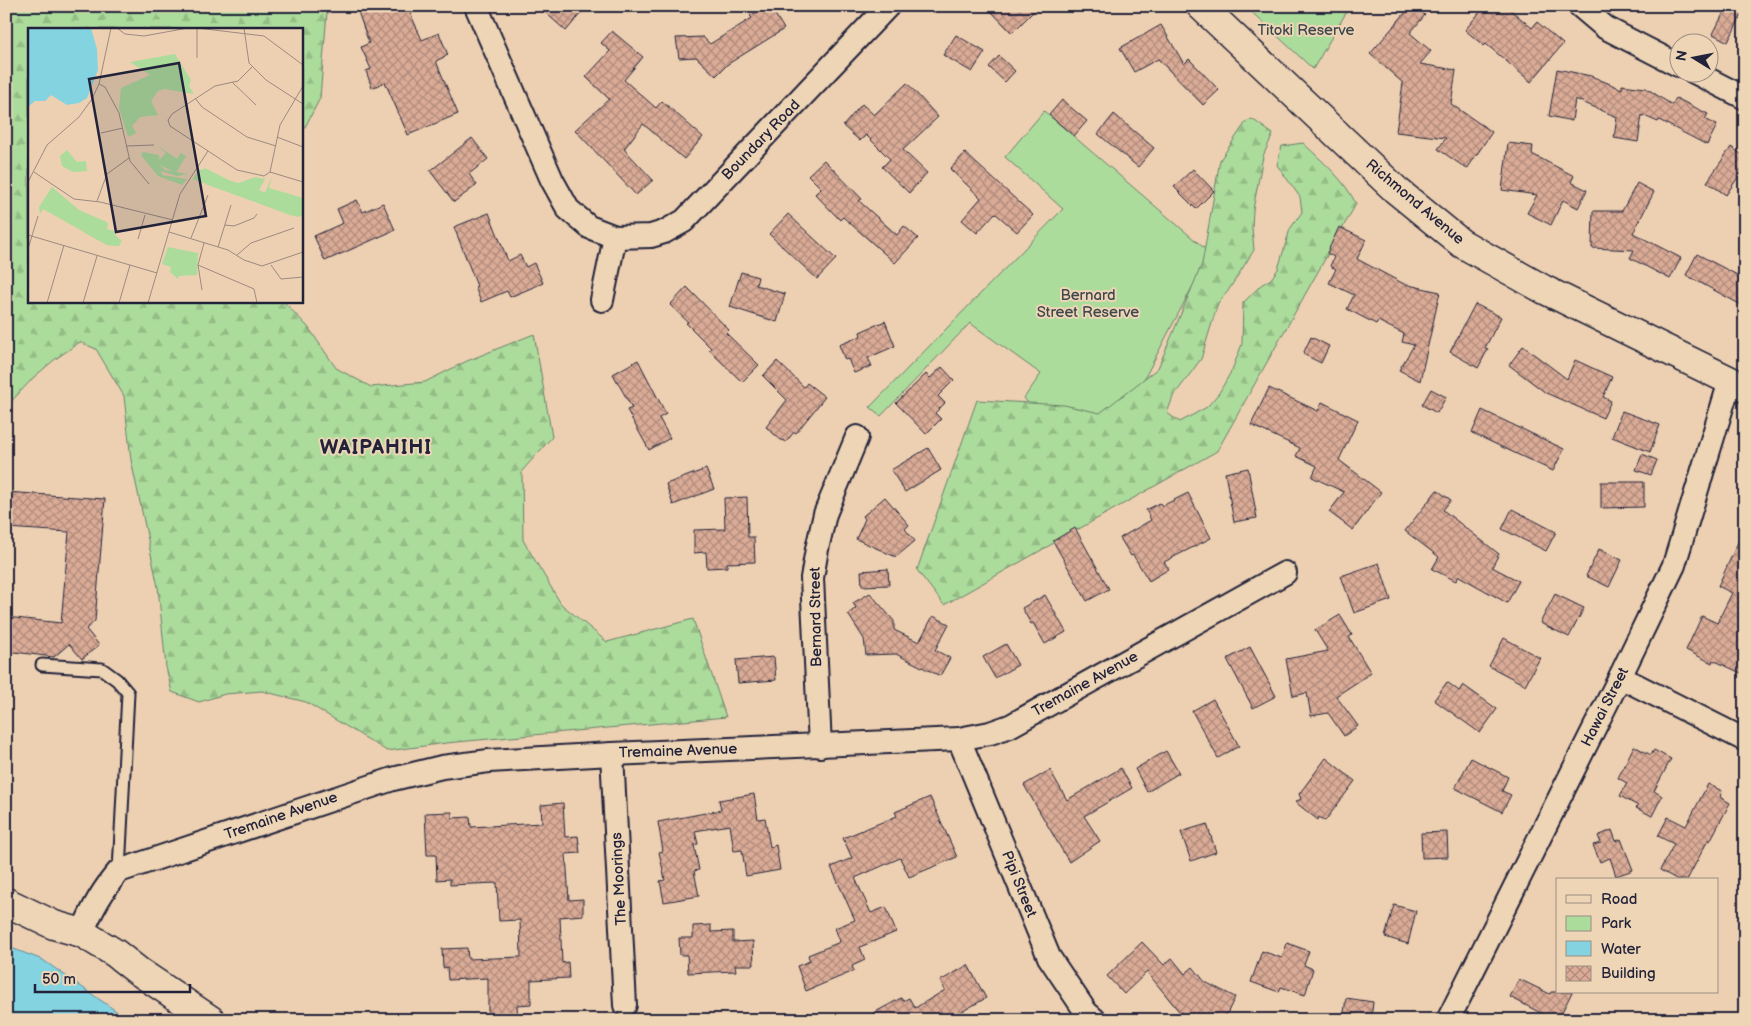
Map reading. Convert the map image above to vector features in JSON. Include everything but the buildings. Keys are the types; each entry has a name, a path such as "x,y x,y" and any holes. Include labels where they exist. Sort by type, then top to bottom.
{"street":[{"name":"Boundary Road","path":"476,6 552,180 568,209 588,227 615,237 651,236 664,232 684,221 888,6"},
{"name":"Richmond Avenue","path":"1201,6 1396,190 1461,243 1543,289 1738,384"},
{"path":"1580,6 1606,28 1668,60"},
{"path":"1714,82 1745,98"},
{"path":"602,300 615,237"},
{"name":"Hawai Street","path":"1448,1020 1674,565 1738,384"},
{"name":"Bernard Street","path":"820,746 812,578 816,549 825,514 857,437"},
{"name":"Tremaine Avenue","path":"119,871 393,778 442,767 489,761 612,754 959,739 990,733 1010,726 1285,573"},
{"path":"1620,677 1745,740"},
{"name":"Pipi Street","path":"959,739 1049,957 1086,1012 1095,1020"},
{"name":"The Moorings","path":"612,754 625,1005"},
{"path":"82,933 107,884 119,871"},
{"path":"6,902 54,925 82,933 115,953 138,971 211,1020"}],"lane":[{"path":"42,665 102,669 128,693 119,871"}],"green space":[{"path":"6,6 330,6 327,12 320,98 302,133 302,28 28,28 28,302 284,302 308,327 336,368 371,387 425,382 467,361 534,334 552,437 522,471 523,540 561,604 607,642 693,619 726,717 446,743 387,751 306,702 262,691 225,694 199,702 172,692 166,667 158,587 131,460 124,396 96,349 80,342 34,377 6,407"},
{"name":"Titoki Reserve","path":"1245,6 1350,6 1313,69"},
{"name":"Bernard Street Reserve","path":"1044,111 1210,253 1119,427 1069,450 1024,398 1041,374 970,323 881,416 870,407 1063,209 1005,157"},
{"path":"1252,119 1273,134 1263,156 1253,210 1254,250 1228,291 1218,303 1201,359 1173,397 1167,413 1180,422 1207,407 1219,393 1232,370 1242,344 1243,303 1261,285 1271,279 1278,269 1290,229 1302,212 1300,197 1277,165 1282,146 1303,143 1346,187 1356,204 1217,451 944,605 917,570 977,400 1064,405 1100,413 1158,368 1202,264 1220,160 1246,122"}],"water":[{"path":"6,946 43,960 129,1020 6,1020"}],"district":[{"name":"WAIPAHIHI","path":"376,448"}]}
